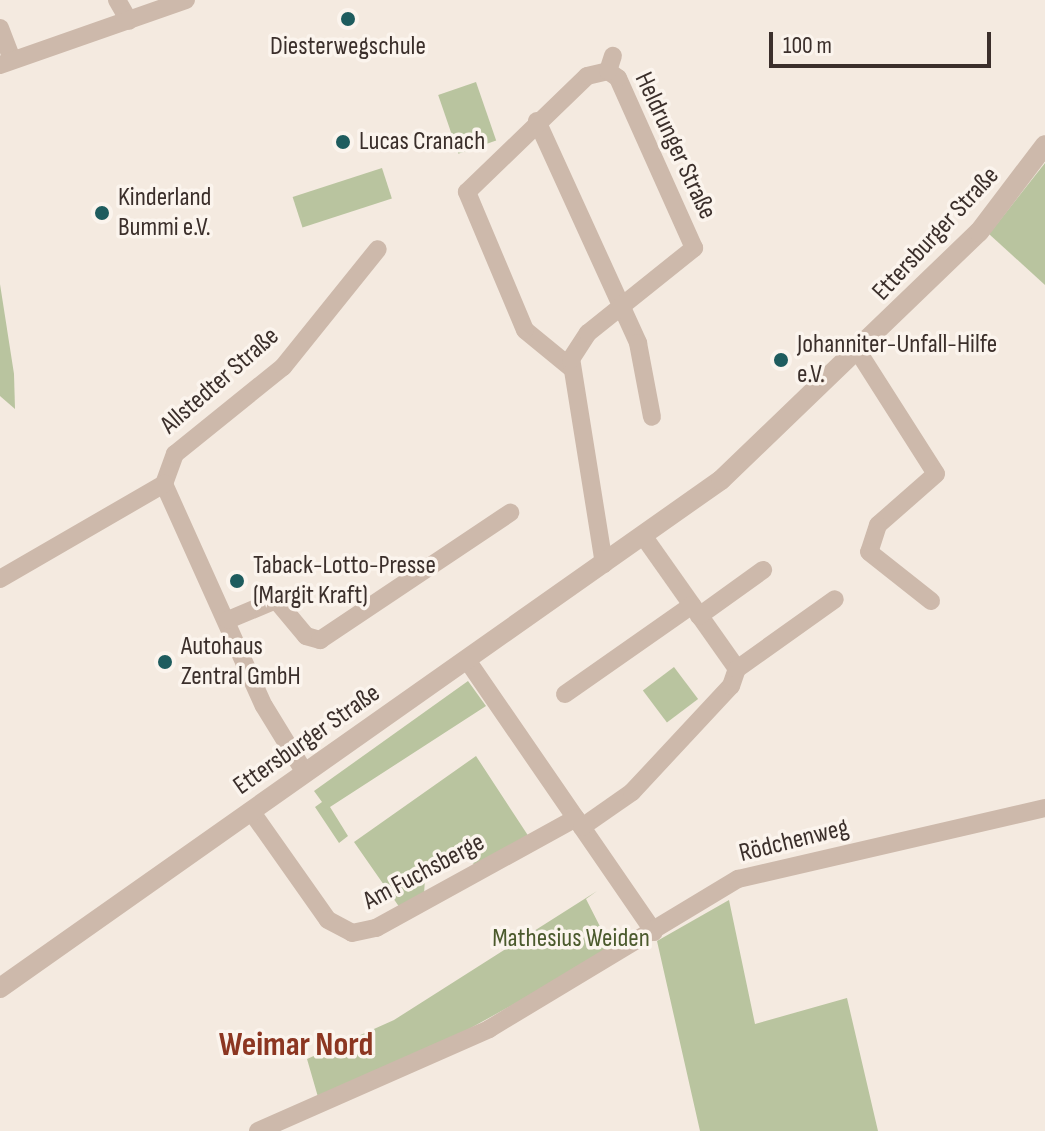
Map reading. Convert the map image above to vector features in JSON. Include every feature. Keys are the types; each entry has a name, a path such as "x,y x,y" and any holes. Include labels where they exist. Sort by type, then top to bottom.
{"street":[{"path":"117,0 129,21"},
{"path":"0,28 6,63 186,0"},
{"name":"Heldrunger Straße","path":"610,64 694,248 588,333 570,367 525,330 467,201 474,178 537,121 587,76 610,64"},
{"path":"537,121 638,343 652,417"},
{"name":"Ettersburger Straße","path":"0,988 721,480 859,353 979,232 1045,145"},
{"name":"Allstedter Straße","path":"164,484 175,454 283,367 378,249"},
{"path":"859,353 936,474 878,525 869,552 931,601"},
{"path":"570,367 604,564"},
{"path":"0,579 164,484 228,620 264,706 305,773"},
{"path":"228,620 276,600 306,636 320,640 510,513"},
{"path":"644,537 737,669"},
{"path":"565,694 763,570"},
{"name":"Am Fuchsberge","path":"251,811 328,920 352,933 389,922 632,792 731,686 737,669 835,599"},
{"path":"467,660 654,932"},
{"name":"Rödchenweg","path":"258,1131 427,1061 654,932 738,879 1045,808"}],"green space":[{"path":"476,82 496,141 458,154 438,95"},
{"path":"1045,163 1045,285 989,234"},
{"path":"382,168 392,198 302,227 293,197"},
{"path":"0,284 14,374 15,409 0,396"},
{"path":"674,667 698,699 667,722 643,690"},
{"path":"468,681 486,706 330,807 348,836 339,843 315,807 322,802 314,791"},
{"path":"476,756 529,837 474,868 472,852 425,879 424,894 400,908 354,842"},
{"name":"Mathesius Weiden","path":"597,891 586,899 612,950 429,1051 318,1097 307,1059 394,1020"},
{"path":"729,900 755,1024 847,998 878,1131 700,1131 657,941"}],"place":[{"name":"Diesterwegschule","path":"348,19"},
{"name":"Lucas Cranach","path":"343,142"},
{"name":"Kinderland Bummi e.V.","path":"102,213"},
{"name":"Johanniter-Unfall-Hilfe e.V.","path":"781,360"},
{"name":"Taback-Lotto-Presse (Margit Kraft)","path":"237,581"},
{"name":"Autohaus Zentral GmbH","path":"165,662"}],"district":[{"name":"Weimar Nord","path":"296,1045"}]}
